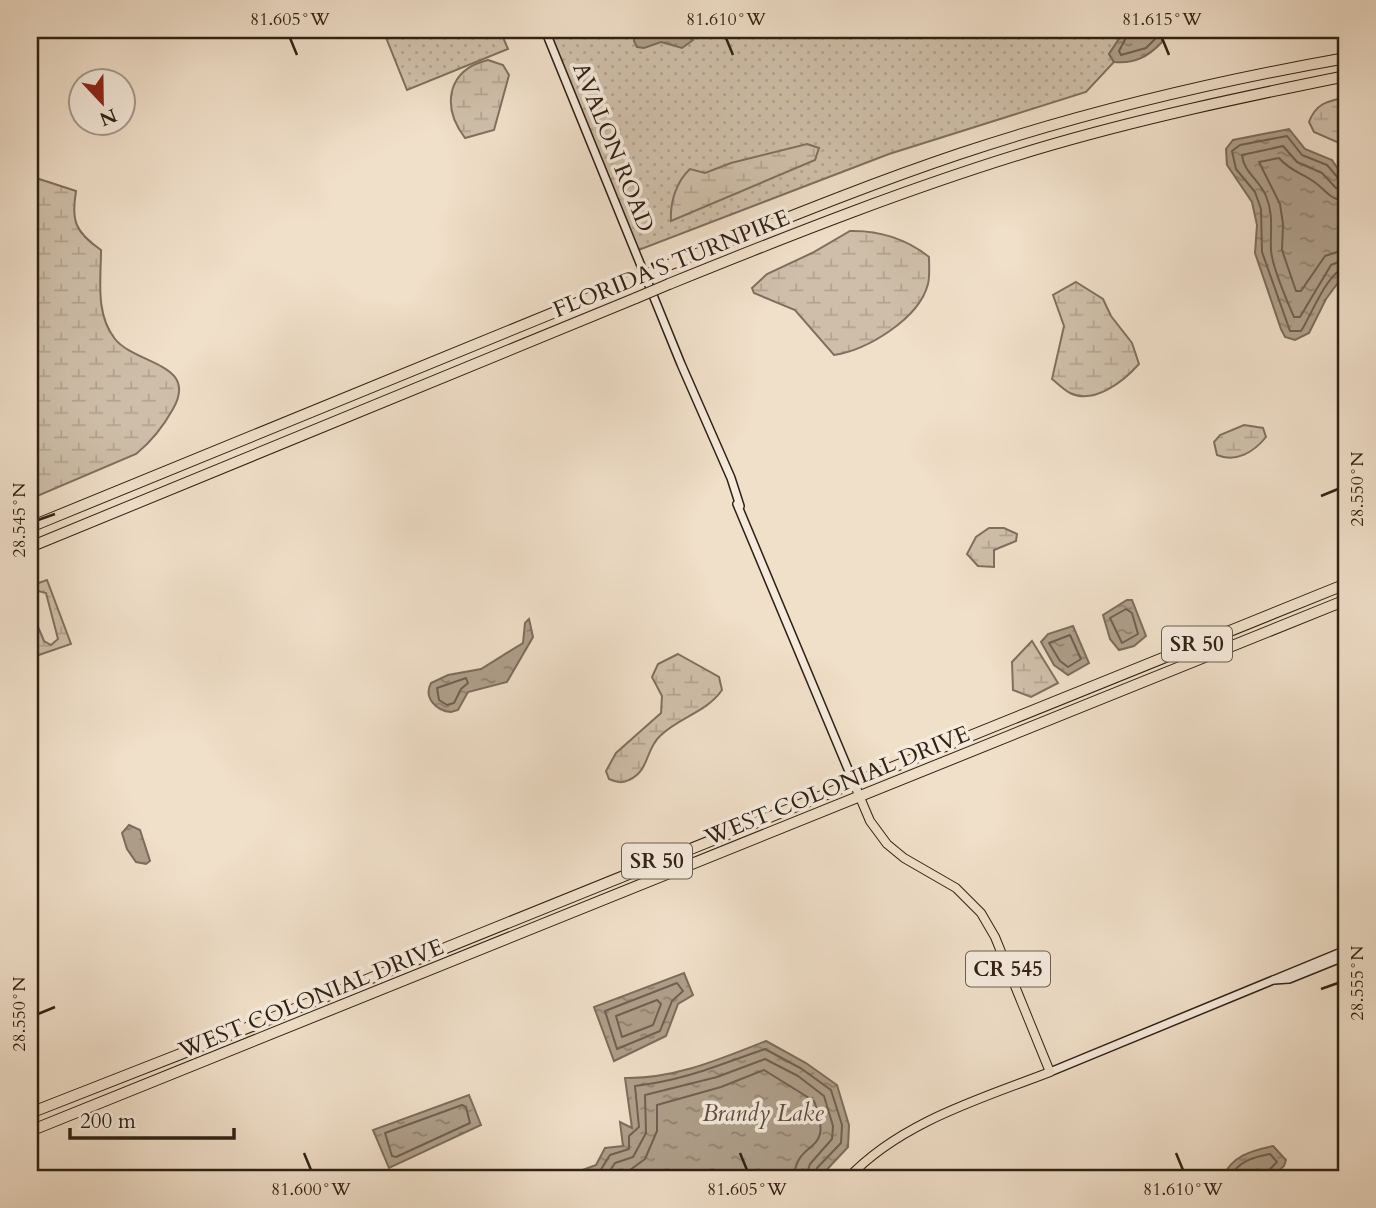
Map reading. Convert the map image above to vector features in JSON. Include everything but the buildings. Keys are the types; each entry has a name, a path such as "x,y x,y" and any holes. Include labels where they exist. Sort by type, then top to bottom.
{"highway":[{"name":"FLORIDA'S TURNPIKE","path":"30,527 661,268 856,191 961,153 1181,92 1346,58"},
{"name":"FLORIDA'S TURNPIKE","path":"30,547 851,212 1039,149 1197,107 1346,76"},
{"name":"WEST COLONIAL DRIVE","path":"30,1112 270,1019 853,781 1346,584"},
{"name":"WEST COLONIAL DRIVE","path":"30,1131 540,928 1346,600"},
{"path":"563,918 572,903 610,881"},
{"path":"540,928 557,913 561,901"},
{"path":"262,1039 261,1033 270,1019"},
{"path":"174,1073 218,1050 223,1037"}],"main road":[{"name":"AVALON ROAD","path":"545,30 859,796"},
{"name":"CR 545","path":"859,796 870,821 887,844 904,858 956,888 981,913 995,937 1050,1072"},
{"path":"848,1178 881,1147 910,1129 1346,950"},
{"path":"1273,980 1282,981 1346,956"}],"green space":[{"path":"383,30 500,30 508,49 407,90"},
{"path":"545,30 1125,30 1109,54 1114,62 1086,92 889,154 636,251"},
{"path":"488,60 503,65 509,75 494,130 465,138 453,114 452,91 464,72"},
{"path":"1346,97 1346,146 1314,132 1309,122 1319,107"},
{"path":"807,144 819,148 815,160 671,221 675,193 690,169 705,173 731,163"},
{"path":"30,176 76,191 74,210 77,225 85,237 101,250 100,296 104,319 109,329 125,348 172,373 178,382 179,394 161,428 136,454 35,497 30,496"},
{"path":"850,231 871,232 911,245 929,257 929,281 923,297 903,321 876,340 834,355 795,310 754,293 752,288 767,274"},
{"path":"1076,282 1103,299 1111,316 1132,343 1139,364 1117,384 1089,396 1070,393 1052,379 1064,326 1053,295"},
{"path":"1244,425 1263,428 1266,437 1244,455 1231,458 1217,455 1214,442 1220,435"},
{"path":"989,528 1004,528 1017,534 1016,541 994,550 994,567 978,566 967,554 976,537"},
{"path":"47,580 71,644 30,658 30,608 44,641 51,645 58,639 46,593 30,589 30,586"},
{"path":"1032,641 1058,683 1031,697 1013,690 1012,662"},
{"path":"678,654 719,677 722,690 700,710 660,736 636,776 624,782 609,779 606,771 616,753 661,713 662,696 652,677 658,664"}],"water":[{"path":"634,30 678,30 693,40 682,48 661,42 644,48 637,47"},
{"path":"1125,30 1162,30 1162,42 1140,58 1128,62 1114,62 1109,54"},
{"path":"1289,129 1305,149 1332,160 1346,181 1346,272 1326,299 1309,333 1295,340 1285,337 1281,329 1255,253 1257,225 1252,202 1227,165 1226,149 1233,140"},
{"path":"1127,600 1132,600 1146,636 1134,646 1119,650 1110,639 1103,615"},
{"path":"529,619 533,637 507,682 468,692 458,710 451,712 433,703 429,694 431,683 448,675 481,669 523,643 525,623"},
{"path":"1073,626 1089,663 1068,675 1054,665 1041,642 1048,634"},
{"path":"129,825 140,830 150,861 146,864 136,862 127,849 122,833"},
{"path":"684,973 693,995 678,1004 666,1036 614,1061 594,1007"},
{"name":"Brandy Lake","path":"766,1041 806,1063 837,1085 849,1125 848,1147 819,1178 561,1178 596,1165 605,1148 623,1146 620,1122 632,1128 625,1078 679,1071"},
{"path":"469,1095 481,1125 389,1168 373,1130"},
{"path":"1273,1146 1286,1160 1284,1166 1270,1178 1222,1178 1236,1160"}]}
